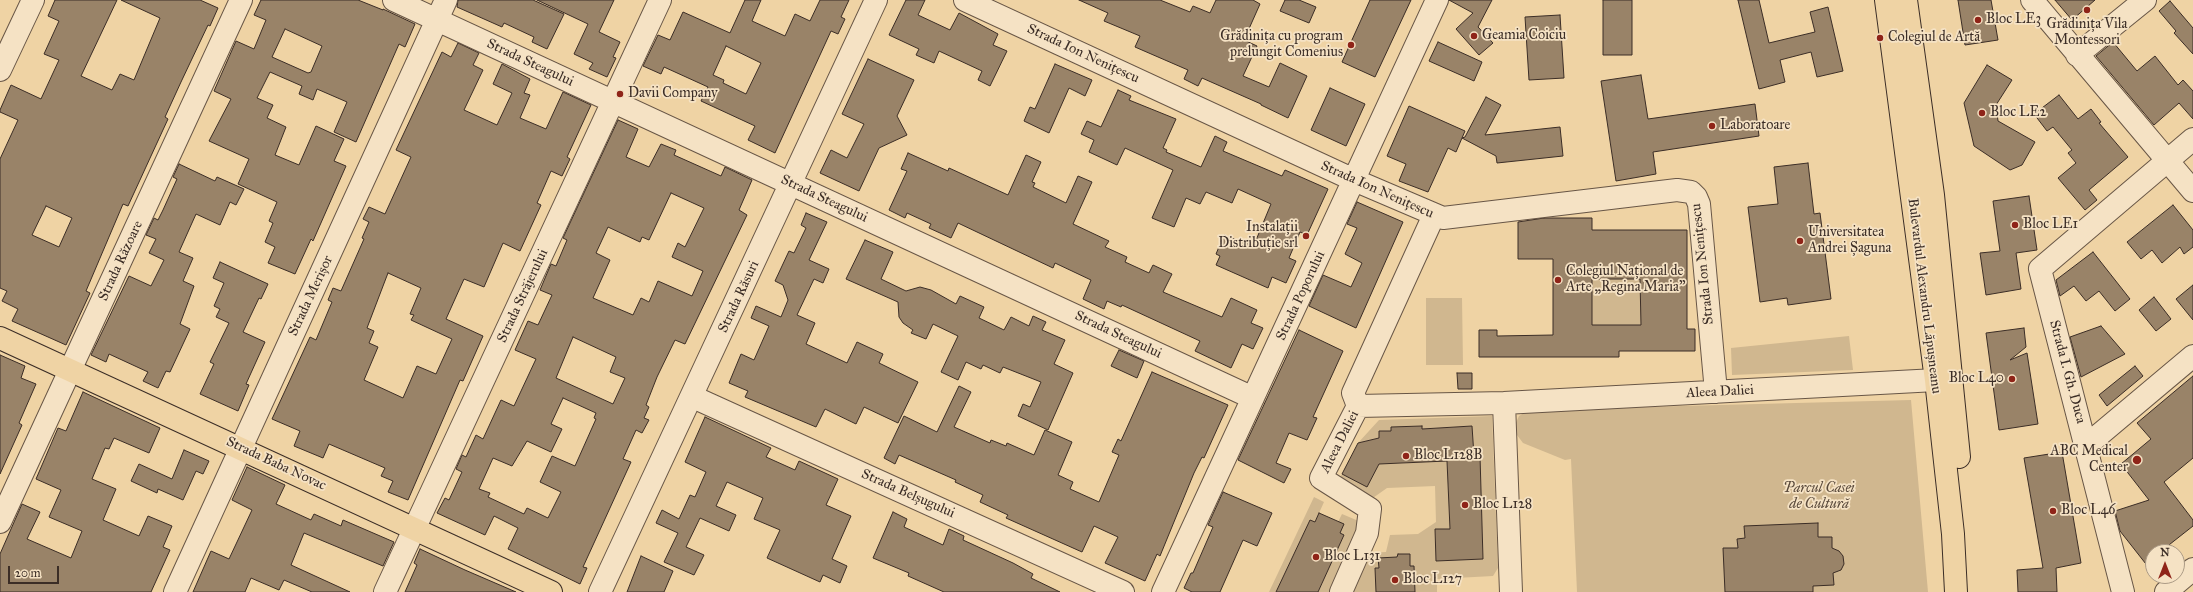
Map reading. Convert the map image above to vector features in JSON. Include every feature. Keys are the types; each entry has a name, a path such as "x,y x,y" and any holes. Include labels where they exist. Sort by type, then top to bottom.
{"main road":[{"name":"Bulevardul Alexandru Lăpușneanu","path":"1886,0 1936,380 1953,534 1956,592"},
{"name":"Bulevardul Alexandru Lăpușneanu","path":"1906,0 1933,195 1971,592"},
{"name":"Strada Baba Novac","path":"0,338 552,592"}],"street":[{"path":"0,70 32,0"},
{"name":"Strada Răzoare","path":"0,522 241,0"},
{"name":"Strada Steagului","path":"394,0 1253,398"},
{"name":"Strada Merișor","path":"175,592 446,0"},
{"name":"Strada Străjerului","path":"385,592 660,0"},
{"name":"Strada Răsuri","path":"600,592 693,397 876,0"},
{"name":"Strada Ion Nenițescu","path":"965,0 1354,180 1434,215 1453,218 1678,190 1691,192 1696,197 1699,204 1716,392"},
{"name":"Strada Poporului","path":"1164,592 1438,0"},
{"path":"2032,0 2077,56 2193,191"},
{"path":"2077,56 2145,0"},
{"path":"2167,161 2193,139"},
{"name":"Strada I. Gh. Duca","path":"2123,592 2115,566 2087,445 2040,269 2167,161"},
{"path":"1358,406 1353,393 1434,215"},
{"path":"2087,445 2193,356"},
{"name":"Aleea Daliei","path":"1341,592 1367,533 1370,509 1322,478 1358,406 1504,402 1936,380"},
{"name":"Strada Belșugului","path":"693,397 1124,592"},
{"path":"1504,402 1511,592"},
{"path":"2166,592 2193,569"}],"green space":[{"path":"1592,279 1640,279 1640,308 1652,325 1592,325"},
{"path":"1426,298 1462,298 1463,365 1426,365"},
{"path":"1849,336 1853,370 1732,375 1731,348"},
{"name":"Parcul Casei de Cultură","path":"1911,400 1928,592 1577,592 1571,459 1565,460 1523,443 1517,435 1515,425 1519,416 1529,410"},
{"path":"1492,416 1498,568 1493,576 1437,579 1437,592 1352,592 1370,553 1386,552 1390,535 1418,534 1436,522 1435,486 1387,488 1370,500 1339,478 1342,474 1367,487 1381,460 1392,464 1423,462 1447,457 1450,529 1435,530 1436,560 1483,559 1480,456 1474,456 1472,426 1422,429 1421,426 1391,427 1391,431 1379,432 1379,438 1358,443 1379,420"},
{"path":"1314,497 1324,502 1315,522 1310,520 1276,592 1269,592"},
{"path":"1342,514 1361,522 1329,592 1318,592 1323,582 1318,579 1330,565 1344,536 1340,533 1338,522"}],"building":[{"path":"55,0 117,0 81,76 112,90 120,74 134,80 160,18 121,0 200,0 218,8 210,26 208,25 165,117 168,119 128,206 123,204 86,291 90,293 66,345 12,321 18,309 2,301 7,291 0,288 0,159 18,120 0,112 0,110 11,85 41,99 59,60 44,54 59,21 48,16","holes":["46,206 72,218 59,247 32,235"]},
{"path":"261,0 358,0 383,9 415,24 405,47 399,44 356,142 334,132 347,102 317,89 313,100 299,94 302,86 270,72 257,98 273,105 267,118 286,127 275,155 299,165 316,126 344,139 334,161 346,166 313,241 311,239 295,274 268,263 275,247 265,242 273,223 269,221 277,202 238,184 249,159 209,141 231,99 214,91 236,41 254,49 266,20 254,15","holes":["285,29 322,46 311,72 308,73 272,57"]},
{"path":"458,0 533,0 564,14 547,49 532,42 534,37 504,23 502,27 457,7"},
{"path":"537,0 614,0 599,32 620,42 613,57 616,58 607,77 589,69 593,63 574,54 588,24"},
{"path":"745,0 761,0 752,21 785,36 795,14 810,21 820,0 849,0 841,17 845,19 838,34 831,31 775,153 748,140 755,126 701,101 708,87 664,67 661,74 643,66 658,35 670,40 683,12 730,33","holes":["726,46 761,63 746,94 723,83 724,80 713,75"]},
{"path":"906,0 925,0 918,15 950,30 959,13 998,34 993,45 1007,51 990,86 978,80 982,71 939,51 934,63 916,55 919,49 889,35"},
{"path":"1079,0 1160,0 1190,12 1193,6 1210,13 1216,0 1253,0 1260,4 1244,40 1257,46 1243,76 1269,87 1280,63 1307,76 1288,118 1261,104 1202,78 1198,86 1184,79 1188,70 1135,47 1140,36 1104,21 1108,13"},
{"path":"1285,0 1299,0 1316,7 1309,23 1280,11"},
{"path":"1370,0 1411,0 1375,77 1342,62"},
{"path":"1449,0 1492,0 1478,27 1493,43 1479,55 1456,29 1473,13"},
{"path":"1603,0 1632,0 1632,55 1603,55"},
{"path":"1738,0 1759,0 1769,43 1815,32 1810,12 1828,7 1843,71 1817,77 1811,52 1780,60 1785,82 1759,89"},
{"name":"Bloc LE3","path":"1958,0 1991,0 1998,40 1965,45"},
{"path":"2055,0 2095,0 2072,20"},
{"path":"2170,1 2193,28 2193,54 2174,33 2176,31 2159,11"},
{"path":"1560,15 1564,78 1529,80 1525,17"},
{"path":"1438,42 1482,62 1474,81 1429,61"},
{"path":"2113,42 2137,71 2155,56 2178,85 2183,80 2193,91 2193,119 2179,103 2154,125 2096,56"},
{"path":"458,43 479,53 473,65 483,70 464,110 497,125 512,93 493,84 502,64 530,79 524,93 530,95 520,118 546,129 563,92 591,105 567,157 570,159 562,176 551,171 537,203 541,205 520,251 503,243 484,287 464,279 446,319 483,336 463,381 460,380 408,500 388,492 393,481 381,476 385,468 329,444 323,458 294,446 300,431 272,419 310,337 316,340 332,302 328,300 333,288 341,291 364,239 362,238 369,222 363,219 369,207 385,214 411,157 396,150 442,52 451,57","holes":["388,273 421,288 410,314 414,315 411,320 452,339 436,374 417,366 403,398 364,380 378,347 369,343 374,331 367,328"]},
{"path":"868,59 914,80 897,116 907,135 879,148 859,191 820,173 831,150 847,158 864,124 842,114"},
{"path":"1055,64 1092,80 1085,96 1069,88 1049,133 1024,121 1030,107 1035,109"},
{"name":"Bloc LE2","path":"1987,65 2012,80 1996,105 1998,121 2035,142 2022,165 2010,170 1974,146 1964,103"},
{"path":"1641,75 1648,119 1755,104 1759,136 1653,152 1656,174 1616,181 1601,81"},
{"path":"1330,88 1365,104 1346,146 1311,130"},
{"path":"1118,90 1131,96 1129,100 1176,119 1163,148 1167,150 1166,152 1201,167 1215,136 1227,142 1223,151 1282,176 1285,170 1328,189 1307,235 1300,232 1289,258 1296,261 1286,283 1272,277 1268,288 1216,265 1220,256 1216,254 1224,235 1247,244 1248,242 1254,245 1271,204 1238,189 1232,203 1206,192 1200,204 1186,198 1174,227 1152,218 1173,170 1125,148 1117,165 1089,152 1094,140 1081,134 1087,121 1101,127"},
{"path":"2059,95 2078,119 2091,109 2101,122 2099,123 2128,157 2089,190 2097,200 2085,210 2058,178 2076,163 2068,153 2072,150 2053,127 2047,131 2034,114"},
{"path":"1486,97 1501,105 1485,135 1560,127 1563,156 1497,163 1496,156 1462,138 1465,137"},
{"path":"1409,106 1465,131 1456,152 1448,148 1428,192 1399,181 1406,164 1387,156"},
{"path":"618,120 638,129 626,157 649,167 661,144 676,150 674,155 721,176 725,167 752,180 739,210 747,215 685,344 675,340 657,377 646,405 649,407 644,418 649,420 642,433 636,430 623,459 631,462 583,567 587,568 580,584 508,549 518,528 494,516 485,535 437,513 445,498 449,500 462,472 456,469 462,455 466,457 476,435 483,439 501,400 514,406 536,359 515,350 528,321 538,325 552,295 540,290 551,264 556,266 567,240 563,238","holes":["671,193 704,208 685,247 678,243 672,257 703,271 692,296 658,281 649,302 641,298 633,315 593,298 610,260 596,253 608,227 640,242 642,237 649,240","573,337 616,357 610,372 625,378 613,404 556,378","563,398 596,413 594,418 596,419 575,466 552,456 540,482 561,492 548,518 527,508 524,514 488,497 490,493 479,489 493,458 512,466 527,441 551,452 562,429 551,424"]},
{"path":"908,153 948,171 949,168 1008,195 1026,155 1041,162 1032,182 1035,183 1033,187 1066,203 1078,176 1092,182 1073,224 1109,241 1105,247 1127,257 1125,262 1149,273 1153,265 1172,274 1163,292 1222,317 1231,298 1257,310 1251,323 1263,328 1253,349 1242,344 1231,368 1195,351 1200,341 1122,305 1121,307 1107,301 1104,309 1083,299 1091,280 1055,263 1053,268 958,223 951,238 929,228 931,224 907,213 905,218 889,210 907,171 901,169"},
{"path":"1808,163 1814,214 1820,213 1831,299 1788,305 1787,298 1760,302 1748,207 1778,204 1774,167"},
{"path":"179,164 215,181 217,177 244,189 236,205 230,202 220,225 196,214 179,252 193,258 183,281 194,286 180,324 190,329 170,372 166,371 158,388 143,381 148,372 109,354 106,362 91,355 129,276 151,286 164,260 149,253 156,239 146,235 154,218 158,220 163,210 177,179 173,177"},
{"name":"Bloc LE1","path":"2029,196 2037,250 2016,253 2021,289 1986,295 1980,253 2000,251 1993,201"},
{"path":"1357,202 1403,222 1356,328 1309,306 1323,275 1351,287 1362,263 1345,254 1357,228 1347,224"},
{"path":"2173,205 2193,230 2193,247 2184,254 2180,247 2162,263 2152,250 2141,259 2127,242"},
{"path":"806,213 827,222 809,260 829,269 823,283 814,279 797,315 815,323 806,344 847,363 857,342 883,354 879,363 918,382 898,423 864,407 856,424 825,409 816,427 745,397 748,391 729,383 741,354 754,360 769,326 751,318 756,306 781,317 788,300 783,285 775,281 789,251 794,253 806,228 801,225"},
{"path":"1544,218 1592,218 1592,230 1687,230 1687,329 1695,329 1695,351 1619,351 1619,357 1479,357 1479,330 1497,330 1497,336 1553,335 1553,259 1518,259 1518,222","holes":["1592,279 1640,279 1641,325 1592,325"]},
{"path":"865,240 893,252 881,279 906,291 920,287 931,290 956,304 960,296 984,307 979,318 1004,330 1011,317 1029,326 1033,316 1046,322 1042,330 1065,340 1054,364 1073,373 1048,430 1018,416 1023,404 1030,407 1041,382 1003,367 1000,373 983,365 981,369 966,362 958,380 941,372 958,336 933,324 926,339 911,333 913,330 903,323 899,317 898,302 846,279"},
{"path":"2093,252 2130,299 2115,311 2099,291 2086,301 2074,286 2060,296 2056,280"},
{"path":"220,262 268,284 261,299 259,298 243,332 265,342 246,384 249,385 238,411 200,394 214,364 210,362 229,323 216,317 220,309 214,306 224,283 213,278"},
{"path":"2193,285 2193,320 2176,299"},
{"path":"2154,297 2171,319 2156,331 2139,310"},
{"path":"2101,326 2125,354 2081,377 2070,337"},
{"name":"Bloc L40","path":"2024,328 2026,347 2010,360 2027,353 2038,424 1999,430 1986,333"},
{"path":"1299,330 1343,351 1313,417 1317,418 1307,440 1289,433 1276,463 1291,469 1284,483 1238,460"},
{"path":"1119,350 1144,361 1137,378 1111,366"},
{"path":"0,355 25,366 21,378 36,384 19,423 22,425 0,474"},
{"path":"2135,366 2143,376 2107,406 2099,395"},
{"path":"1152,372 1228,405 1204,458 1202,457 1194,473 1160,556 1157,554 1145,581 1105,563 1118,537 1094,526 1082,552 1006,518 1008,515 980,502 983,495 955,482 956,480 899,455 895,464 884,458 904,416 937,432 959,386 971,392 954,427 990,443 991,440 1006,446 1007,443 1034,455 1045,430 1072,442 1058,475 1073,482 1070,489 1099,502 1119,455 1112,452 1118,439 1121,441"},
{"path":"1457,373 1472,373 1472,389 1458,389"},
{"path":"2193,376 2193,458 2164,482 2193,520 2193,526 2170,544 2145,544 2145,563 2120,531 2115,511 2149,500 2121,464 2151,439 2137,423"},
{"path":"83,392 160,428 149,453 114,438 109,449 105,448 92,479 116,489 103,520 139,536 148,516 172,526 163,547 170,550 151,592 0,592 0,554 22,504 40,512 27,539 71,558 82,531 49,517 61,490 36,479 58,428 66,431"},
{"path":"705,417 771,448 766,457 795,470 799,461 838,479 826,505 851,516 832,559 847,566 840,583 823,575 820,582 767,558 780,530 754,519 763,498 727,482 716,506 736,515 729,531 700,518 686,547 704,555 694,575 664,562 678,533 656,523 662,510 679,519 690,495 695,497 706,472 685,462"},
{"path":"1422,426 1422,429 1472,426 1474,456 1480,456 1483,559 1436,561 1435,529 1450,529 1447,461 1379,464 1367,487 1342,474 1358,443 1379,438 1379,431 1391,431 1391,427"},
{"path":"184,450 209,461 203,474 196,471 183,500 158,489 157,493 131,481 139,464 172,479"},
{"name":"Bloc L46","path":"2062,452 2081,563 2056,568 2057,592 2018,592 2017,570 2043,568 2024,458"},
{"path":"247,467 285,485 276,504 311,520 314,514 341,526 343,520 394,542 383,566 304,533 291,565 350,592 312,592 284,580 279,590 251,578 245,592 193,592 211,551 229,559 252,510 232,500"},
{"path":"1223,492 1272,513 1257,546 1243,540 1220,592 1192,592 1184,588 1191,573 1193,573 1213,527 1208,525"},
{"path":"893,512 907,519 904,527 943,545 949,529 964,536 963,540 1013,563 1033,574 1031,578 1060,592 944,592 908,576 909,573 873,558"},
{"name":"Bloc L131","path":"1319,513 1344,524 1340,533 1344,535 1318,592 1276,592 1310,520 1315,522"},
{"path":"1818,523 1818,537 1832,537 1832,548 1839,551 1843,556 1844,564 1841,570 1833,573 1834,585 1813,586 1813,592 1725,592 1723,548 1738,548 1737,539 1745,538 1744,526"},
{"path":"420,549 516,592 405,592 417,565 414,563"},
{"name":"Bloc L127","path":"1398,554 1410,554 1410,566 1414,566 1415,592 1376,592 1375,568 1379,568 1378,558 1397,557"},
{"path":"641,556 673,571 664,592 627,592"}],"place":[{"name":"Grădinița Vila Montessori","path":"2087,10"},
{"name":"Bloc LE3","path":"1978,20"},
{"name":"Geamia Coiciu","path":"1474,36"},
{"name":"Colegiul de Artă","path":"1880,38"},
{"name":"Grădinița cu program prelungit Comenius","path":"1351,45"},
{"name":"Davii Company","path":"620,94"},
{"name":"Bloc LE2","path":"1982,113"},
{"name":"Laboratoare","path":"1712,126"},
{"name":"Bloc LE1","path":"2015,225"},
{"name":"Instalații Distribuție srl","path":"1306,236"},
{"name":"Universitatea Andrei Șaguna","path":"1800,241"},
{"name":"Colegiul Național de Arte „Regina Maria”","path":"1558,280"},
{"name":"Bloc L40","path":"2012,379"},
{"name":"Bloc L128B","path":"1406,456"},
{"name":"ABC Medical Center","path":"2137,460"},
{"name":"Bloc L128","path":"1465,505"},
{"name":"Bloc L46","path":"2053,511"},
{"name":"Bloc L131","path":"1316,557"},
{"name":"Bloc L127","path":"1395,580"}]}
